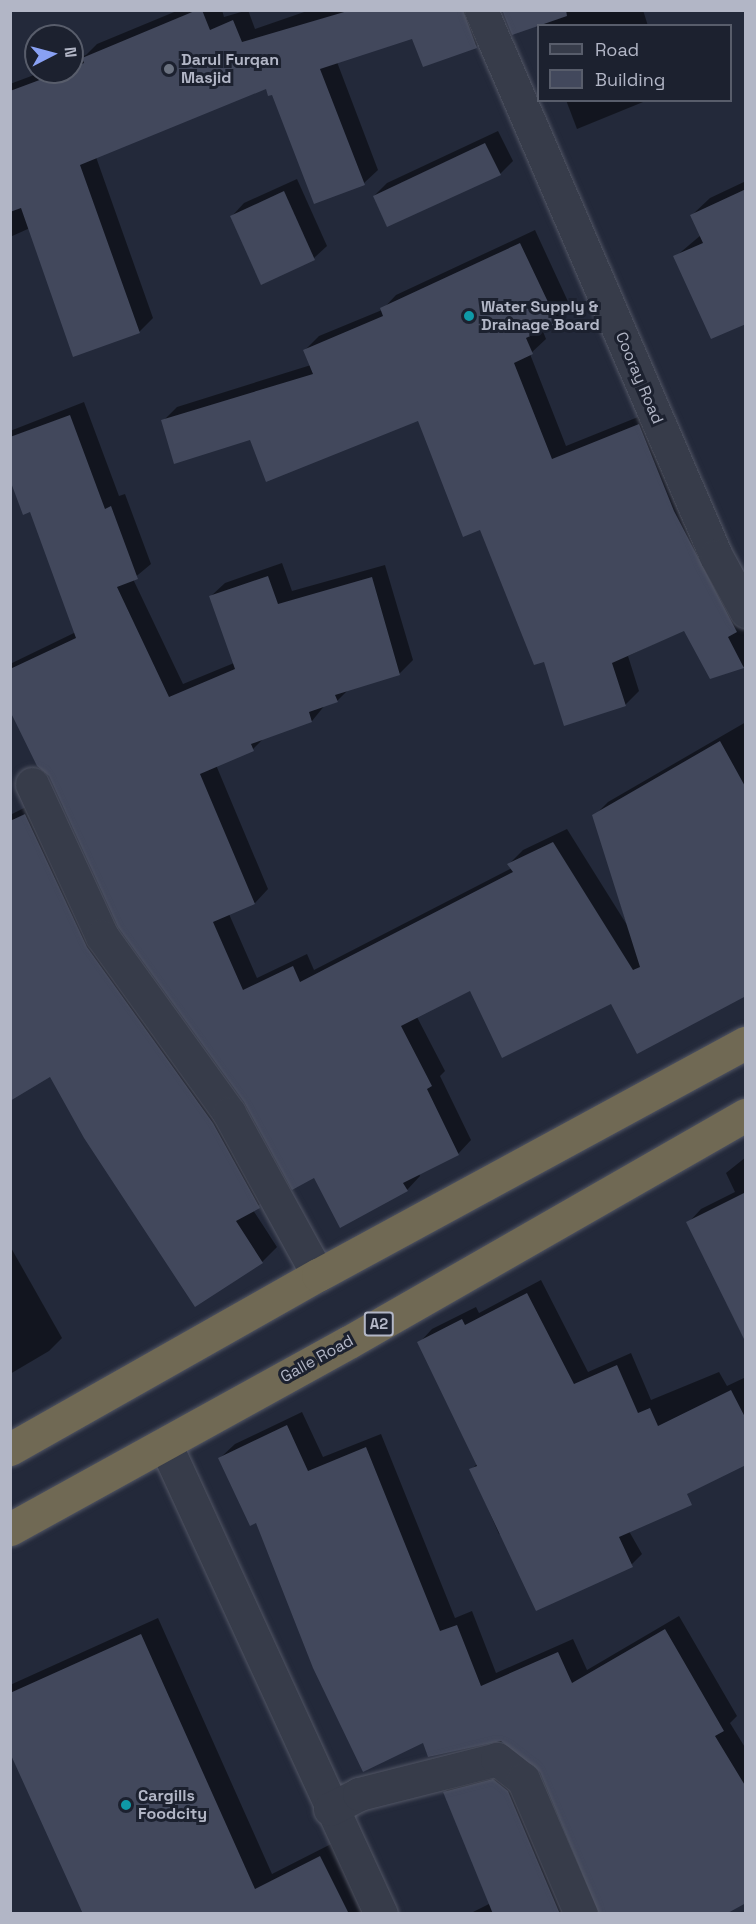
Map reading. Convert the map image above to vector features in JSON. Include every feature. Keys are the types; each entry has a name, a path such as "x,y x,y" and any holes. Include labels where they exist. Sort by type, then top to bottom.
{"highway":[{"path":"10,1449 318,1275 746,1043"},
{"name":"Galle Road","path":"10,1529 165,1444 746,1115"}],"street":[{"name":"Cooray Road","path":"481,10 716,556 746,611"},
{"path":"32,784 102,936 229,1113 318,1275"},
{"path":"165,1444 330,1809 381,1914"},
{"path":"330,1809 359,1794 497,1759 523,1779 581,1914"}],"building":[{"path":"197,10 202,10 210,30 233,20 242,42 351,10 463,10 477,48 423,67 412,39 320,69 365,185 314,204 272,95 268,96 266,89 80,165 140,333 73,357 21,208 10,212 10,91 29,84 84,84 84,57"},
{"path":"502,10 566,10 567,16 537,24 537,26 512,35"},
{"path":"485,143 501,175 387,227 373,196"},
{"path":"746,189 746,324 711,339 673,256 703,243 690,215"},
{"path":"284,191 315,260 261,285 230,216"},
{"path":"520,243 558,323 526,338 533,354 514,363 552,459 639,424 674,511 737,632 728,637 744,668 710,679 684,631 612,663 626,706 564,726 544,662 534,665 480,530 463,537 418,421 266,482 250,440 174,464 161,420 313,374 303,350 383,316 380,308"},
{"path":"70,415 105,509 111,506 138,579 117,587 169,697 235,669 209,596 268,576 278,604 372,577 400,675 335,695 338,702 309,712 312,722 251,744 254,751 200,774 255,904 213,922 243,990 293,966 300,982 513,872 507,864 553,842 633,970 640,967 592,815 720,741 746,788 746,996 637,1054 611,1004 502,1058 470,991 401,1026 432,1086 427,1089 459,1155 403,1183 408,1191 340,1228 314,1178 292,1190 244,1102 118,927 49,776 37,766 10,711 10,669 76,638 30,512 23,515 10,480 10,437"},
{"path":"25,814 87,947 213,1123 260,1208 236,1221 263,1263 195,1307 84,1138 50,1077 10,1101 10,821"},
{"path":"746,1192 746,1343 686,1222"},
{"path":"527,1293 574,1384 617,1365 638,1413 650,1408 658,1426 731,1390 746,1419 746,1465 687,1494 692,1505 619,1537 633,1567 536,1611 469,1469 477,1466 417,1342 462,1319 465,1325"},
{"path":"287,1425 308,1471 366,1447 440,1631 457,1625 481,1686 558,1652 572,1683 665,1629 724,1731 715,1736 746,1787 746,1903 726,1914 599,1914 540,1772 501,1741 428,1757 423,1743 363,1772 313,1668 256,1523 250,1526 218,1458"},
{"name":"Cargills Foodcity","path":"141,1634 255,1889 320,1856 349,1914 83,1914 10,1753 10,1693"},
{"path":"493,1779 508,1791 560,1914 493,1914 443,1792"}],"place":[{"name":"Darul Furqan Masjid","path":"169,69"},
{"name":"Water Supply & Drainage Board","path":"469,316"},
{"name":"Cargills Foodcity","path":"126,1805"}]}
